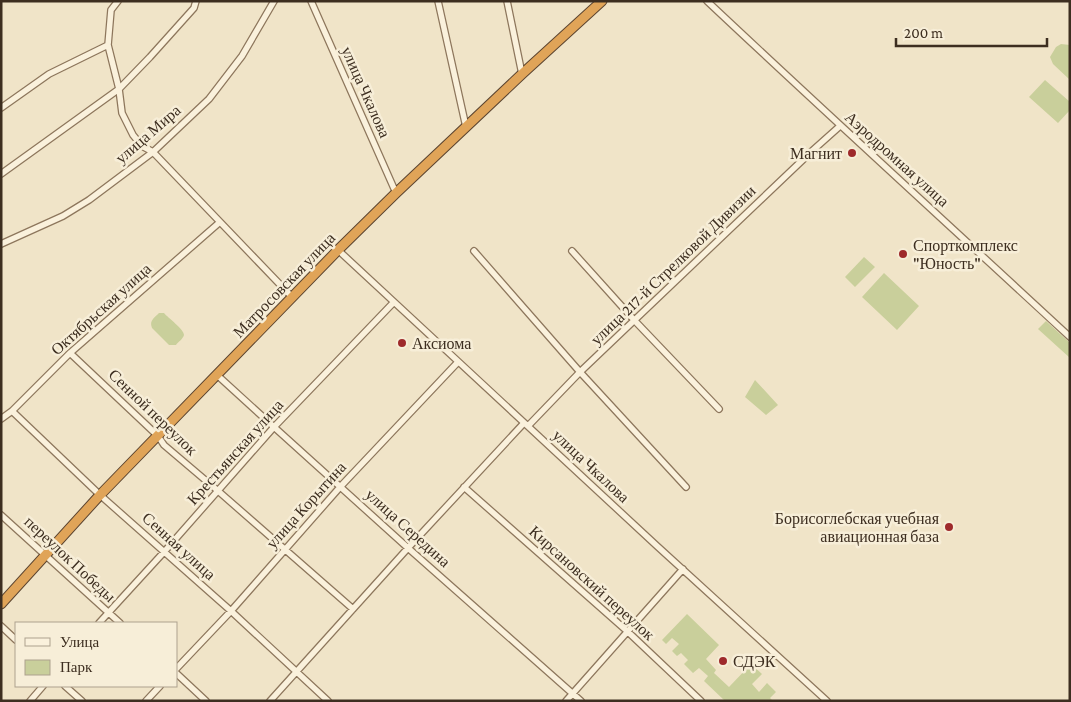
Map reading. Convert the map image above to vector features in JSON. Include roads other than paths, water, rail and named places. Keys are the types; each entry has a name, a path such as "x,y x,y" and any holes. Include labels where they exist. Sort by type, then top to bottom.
{"highway":[{"name":"Матросовская улица","path":"1,604 100,495 338,250 522,74 602,1"}],"street":[{"path":"118,1 111,10 108,45 119,89 122,113 133,135 142,146 153,152 292,297"},
{"path":"1,174 119,89 150,58 194,8 196,1"},
{"name":"улица Мира","path":"1,244 63,216 89,200 153,152 208,99 242,56 274,1"},
{"name":"улица Чкалова","path":"311,1 396,193"},
{"path":"438,1 466,127"},
{"path":"507,1 522,74"},
{"name":"Аэродромная улица","path":"707,1 1070,337"},
{"path":"1,108 49,74 108,45"},
{"name":"улица 217-й Стрелковой Дивизии","path":"270,701 464,487 526,424 840,126"},
{"name":"Октябрьская улица","path":"1,419 12,411 70,352 220,222"},
{"name":"улица Чкалова","path":"338,250 826,701"},
{"path":"474,251 580,372 686,487"},
{"path":"572,251 635,321 719,409"},
{"name":"Крестьянская улица","path":"100,622 274,427 394,302"},
{"name":"Сенной переулок","path":"70,352 158,436 164,445 353,609"},
{"name":"улица Корытина","path":"178,666 231,611 341,486 458,362"},
{"name":"улица Середина","path":"217,375 581,701"},
{"name":"Сенная улица","path":"12,411 100,495 231,611 328,701"},
{"name":"Кирсановский переулок","path":"464,487 627,631 701,701"},
{"name":"переулок Победы","path":"1,515 119,622"},
{"path":"566,701 683,569"},
{"path":"1,626 15,639"},
{"path":"178,675 206,701"},
{"path":"30,701 42,687"},
{"path":"66,687 82,701"},
{"path":"146,701 159,687"}],"place":[{"name":"Магнит","path":"852,153"},
{"name":"Спорткомплекс \"Юность\"","path":"903,254"},
{"name":"Аксиома","path":"402,343"},
{"name":"Борисоглебская учебная авиационная база","path":"949,527"},
{"name":"СДЭК","path":"723,661"}]}
